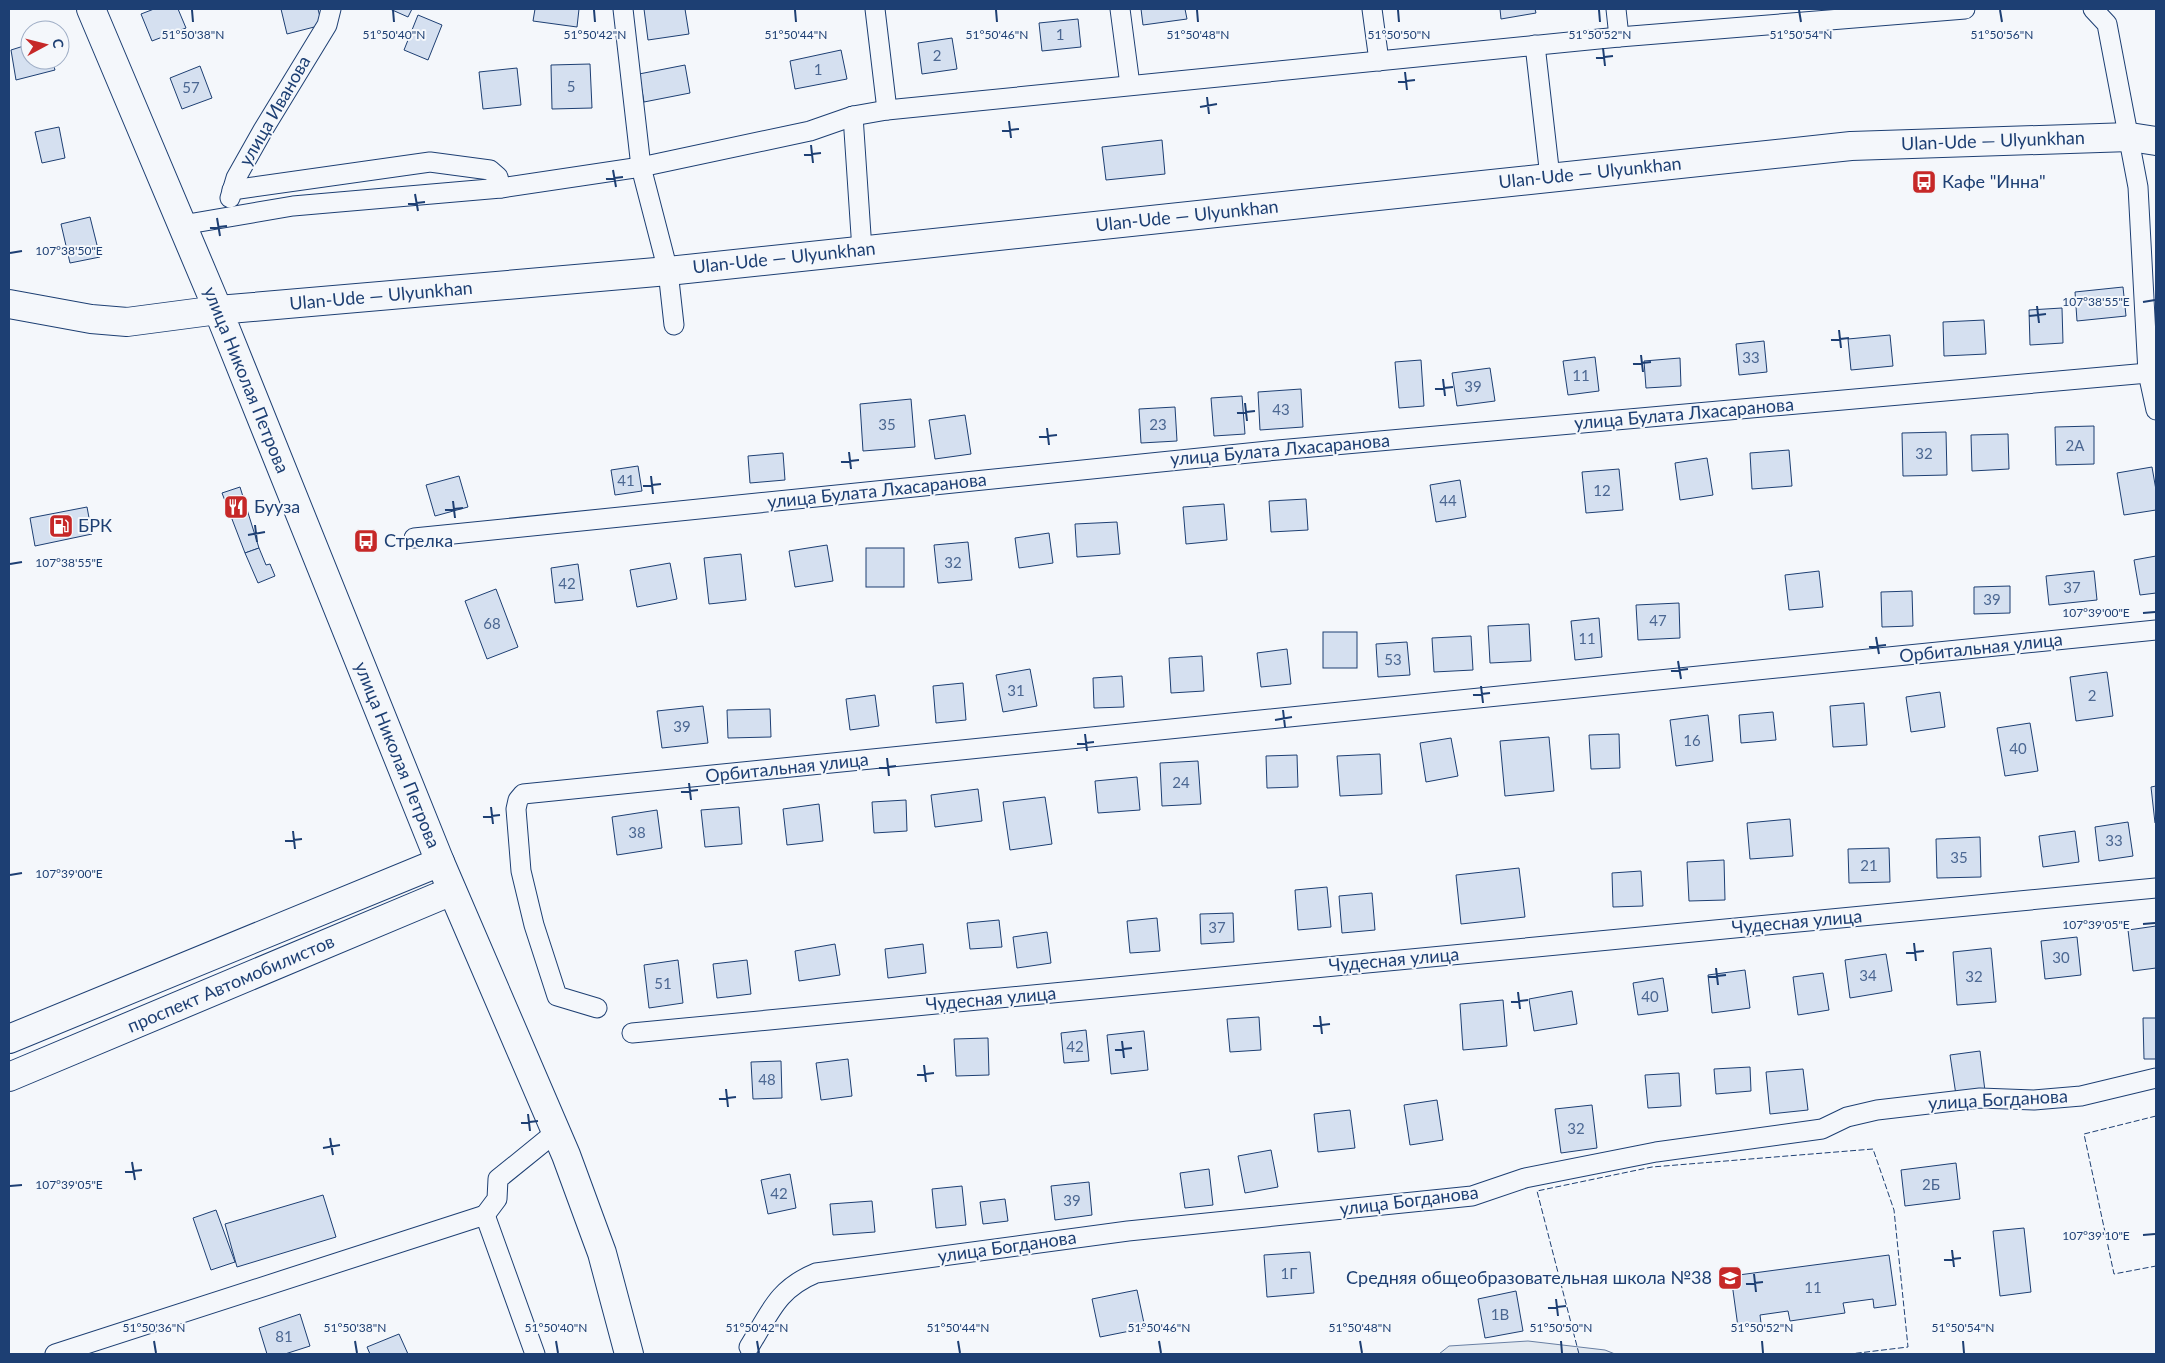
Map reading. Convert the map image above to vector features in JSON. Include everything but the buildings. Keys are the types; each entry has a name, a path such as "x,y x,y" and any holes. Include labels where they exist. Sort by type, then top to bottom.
{"main road":[{"name":"улица Николая Петрова","path":"91,9 218,310 452,891 556,1132 602,1253 630,1354"},
{"name":"Ulan-Ude — Ulyunkhan","path":"9,304 91,319 127,322 218,310 668,271 1851,146 2130,137 2156,141"},
{"name":"проспект Автомобилистов","path":"9,1040 440,862"},
{"name":"проспект Автомобилистов","path":"9,1077 452,891"}],"street":[{"name":"улица Иванова","path":"226,217 232,190 291,80 327,26 332,9"},
{"path":"624,9 641,167 668,271 674,325"},
{"path":"874,9 887,110"},
{"path":"1120,9 1130,85"},
{"path":"1372,9 1379,61"},
{"path":"1616,9 1619,37"},
{"path":"182,225 293,206 501,188 641,167 810,130 853,116 887,110 1871,12 1965,9"},
{"path":"2093,9 2107,24 2130,137 2140,204 2148,373 2156,410"},
{"path":"1535,45 1550,177"},
{"path":"853,116 862,250"},
{"path":"232,190 430,162 490,170 498,178 501,188"},
{"name":"улица Булата Лхасаранова","path":"414,538 1278,450 2148,373"},
{"name":"Орбитальная улица","path":"597,1008 557,996 534,925 521,871 516,809 518,800 523,794 2156,630"},
{"name":"Чудесная улица","path":"632,1033 2156,888"},
{"name":"улица Богданова","path":"749,1347 783,1292 800,1280 816,1274 1128,1231 1472,1196 1525,1178 1647,1154 1822,1129 1847,1117 1877,1110 1980,1098 2034,1100 2081,1096 2156,1078"},
{"path":"55,1354 485,1215 497,1199 498,1179 556,1132"},
{"path":"485,1215 535,1354"}],"shaded area":[{"path":"1528,1341 1605,1350 1615,1354 1439,1354 1449,1346"}],"fence":[{"path":"2156,1116 2084,1134 2114,1274 2156,1266"},
{"path":"1579,1354 1537,1191 1652,1167 1873,1149 1894,1210 1908,1347 1850,1354"}],"place":[{"name":"Кафе \"Инна\"","path":"1924,182"},
{"name":"Бууза","path":"236,507"},
{"name":"БРК","path":"61,526"},
{"name":"Стрелка","path":"366,541"},
{"name":"Средняя общеобразовательная школа №38","path":"1730,1278"}]}
